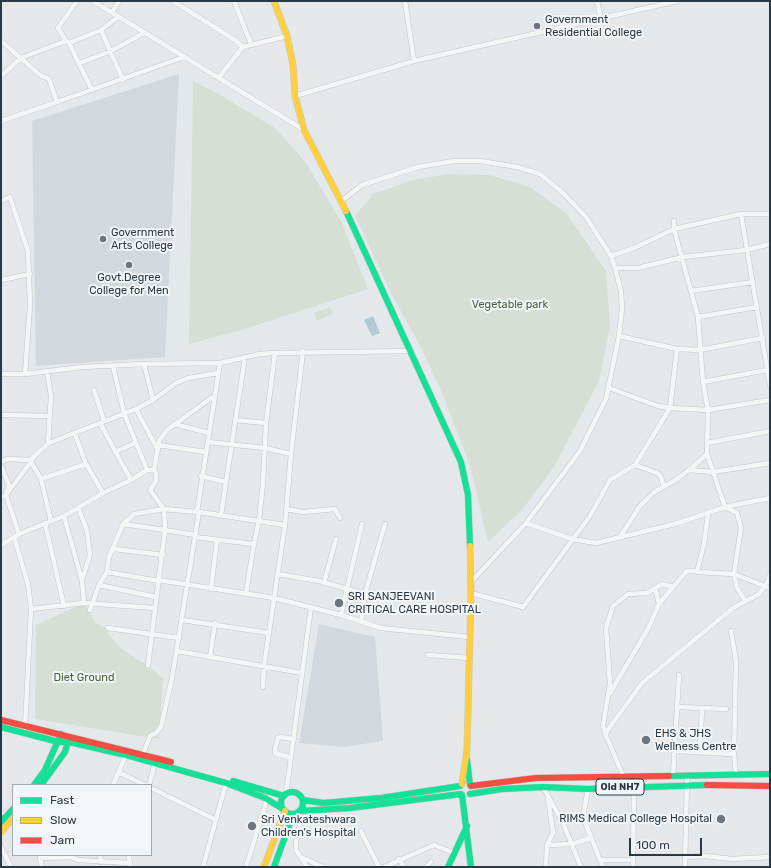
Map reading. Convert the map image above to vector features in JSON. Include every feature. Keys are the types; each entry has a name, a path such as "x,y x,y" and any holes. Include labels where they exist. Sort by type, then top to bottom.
{"main road":[{"path":"274,1 287,36 293,65 295,96 304,130 352,223 461,462 465,477 468,494 471,593 466,750 461,785 465,795 472,867"},
{"path":"1,720 61,734 69,739 226,783 266,799 284,810"},
{"path":"1,727 59,742 69,739 143,754 285,795 296,793 303,800 323,803 381,798 466,783 470,785"},
{"path":"35,784 45,770 59,742 61,734"},
{"path":"42,784 55,768 69,739"},
{"path":"465,795 470,785 466,750"},
{"name":"Old NH7","path":"470,785 523,779 770,774"},
{"name":"Old NH7","path":"284,810 297,813 350,808 512,788 544,790 687,785 770,786"},
{"path":"264,867 284,810 281,803 285,795"},
{"path":"274,867 297,813 303,806 303,800"},
{"path":"1,822 12,810"},
{"path":"1,832 12,820"},
{"path":"448,867 467,826"}],"street":[{"path":"77,1 58,28 80,63 92,90"},
{"path":"112,12 119,1"},
{"path":"173,1 235,40 243,47"},
{"path":"234,1 251,44"},
{"path":"405,1 414,61"},
{"path":"597,1 601,19"},
{"path":"295,96 414,61 678,1"},
{"path":"96,2 118,17 304,130"},
{"path":"1,76 21,58 101,30 118,17"},
{"path":"101,30 123,80"},
{"path":"80,63 111,51 144,33"},
{"path":"219,77 243,47 287,36"},
{"path":"1,41 40,75 49,79 57,102"},
{"path":"1,121 123,80 184,57"},
{"path":"340,202 362,186 418,167 454,161 480,161 512,165 540,174 563,193 586,217 611,256 621,291 622,309 619,336 606,399 580,451 526,523 471,582"},
{"path":"1,201 10,197 26,239 30,274 25,374"},
{"path":"611,256 634,248 674,229 741,214 770,214"},
{"path":"741,214 770,386"},
{"path":"674,221 674,229 683,257 698,317 703,382 708,410 707,454 725,507 737,513 741,528 734,574 737,588 745,600"},
{"path":"615,268 638,268 683,257 746,250 770,244"},
{"path":"1,280 30,274"},
{"path":"692,291 753,282"},
{"path":"698,317 756,307"},
{"path":"619,336 677,349 700,350 762,338"},
{"path":"471,593 523,607 590,516 610,480 635,465 670,408 677,349"},
{"path":"263,687 264,666 285,525 291,454 303,351"},
{"path":"1,374 25,374 82,367 144,364 220,364 245,357 303,351 410,351"},
{"path":"246,593 259,520 266,423 275,353"},
{"path":"221,515 245,357"},
{"path":"144,364 153,400"},
{"path":"143,754 150,736 156,733 161,727 178,651 178,638 195,536 201,476 208,442 220,364"},
{"path":"113,366 124,413 147,470"},
{"path":"703,382 767,370"},
{"path":"3,496 49,443 51,396 47,371"},
{"path":"1,462 7,460 30,460 49,443 76,434 101,422 136,409 153,400 176,383 188,378 218,373"},
{"path":"609,388 658,406 670,408 708,410 770,400"},
{"path":"94,390 104,421 101,422"},
{"path":"148,665 164,530 164,509 150,490 156,480 156,473 154,470 159,441 167,430 174,424 214,396"},
{"path":"136,409 158,448"},
{"path":"1,415 49,416"},
{"path":"235,420 266,423"},
{"path":"101,422 115,452 131,480"},
{"path":"174,424 209,433"},
{"path":"707,443 770,431"},
{"path":"76,434 86,464 103,493"},
{"path":"208,442 265,448 291,454"},
{"path":"115,452 135,443"},
{"path":"158,448 206,452"},
{"path":"620,537 640,506 653,493 689,470 707,454"},
{"path":"31,462 42,479 51,521"},
{"path":"42,479 86,464"},
{"path":"689,470 713,472 770,464"},
{"path":"635,465 657,473 664,487"},
{"path":"1,466 9,485 3,496 17,535 28,584 31,609 24,734"},
{"path":"1,545 17,535 64,516 103,493 131,480 147,470 154,470"},
{"path":"201,476 226,482"},
{"path":"526,523 572,539 596,543 708,514 725,507 770,498"},
{"path":"78,507 87,531 90,555 82,581"},
{"path":"90,610 94,604 99,585 107,572 109,557 114,549 123,524 134,514 164,509 259,520 285,525"},
{"path":"286,509 303,512 330,509 338,512 340,518"},
{"path":"697,571 704,544 708,514"},
{"path":"64,516 82,581 84,603"},
{"path":"45,523 64,606"},
{"path":"123,524 217,540 254,544"},
{"path":"341,615 362,524"},
{"path":"361,621 365,594 385,524"},
{"path":"324,583 336,539"},
{"path":"211,589 217,540"},
{"path":"114,549 162,555"},
{"path":"609,696 646,633 659,604 687,571 734,574 768,586"},
{"path":"107,572 274,598 341,615 381,628 469,637"},
{"path":"278,574 324,583 365,594"},
{"path":"606,735 642,683 733,608 745,600 759,594 768,586 770,574"},
{"path":"624,778 603,726 610,683 606,628 611,609 626,595 648,592 663,584 673,587"},
{"path":"99,585 156,597"},
{"path":"655,588 659,604"},
{"path":"648,592 657,597"},
{"path":"31,609 84,603 155,608"},
{"path":"285,795 294,739 311,607"},
{"path":"182,620 269,633"},
{"path":"210,657 215,624"},
{"path":"108,628 178,638"},
{"path":"731,630 736,661 734,754 736,774"},
{"path":"178,651 302,673"},
{"path":"428,655 469,658"},
{"path":"673,776 679,675"},
{"path":"677,708 726,709"},
{"path":"700,752 702,708"},
{"path":"291,758 275,753 275,750 278,738 294,739"},
{"path":"675,751 734,754"},
{"path":"114,784 120,773 126,755"},
{"path":"149,784 155,763"},
{"path":"120,773 143,784"},
{"path":"685,867 687,776"},
{"path":"203,867 226,783"},
{"path":"633,867 634,787"},
{"path":"152,788 216,820"},
{"path":"588,789 583,817 603,867"},
{"path":"544,790 563,823 581,867"},
{"path":"544,790 550,806 553,833 547,845 546,867"},
{"path":"246,867 266,799"},
{"path":"297,813 300,825 296,842 299,856 307,867"},
{"path":"361,831 379,867"},
{"path":"547,845 572,844 591,838"},
{"path":"384,867 434,845 454,853"},
{"path":"1,847 11,867"},
{"path":"42,867 40,856 71,857 78,860 130,865"},
{"path":"100,856 101,862"},
{"path":"299,856 323,867"},
{"path":"686,857 705,856 732,859 770,858"},
{"path":"400,859 404,867"},
{"path":"601,860 632,860"},
{"path":"426,867 431,862"}],"shaded area":[{"name":"Government Arts College","path":"179,74 165,357 36,366 32,121"},
{"path":"319,624 375,637 383,741 344,747 299,743"}],"green space":[{"path":"193,81 217,93 275,128 304,160 341,221 368,289 242,330 189,344"},
{"name":"Vegetable park","path":"449,174 489,175 530,187 566,213 606,271 610,327 599,381 554,467 522,510 488,542 470,465 440,388 417,340 392,295 355,216 373,194 413,180"},
{"path":"330,307 333,314 317,321 314,313"},
{"name":"Diet Ground","path":"83,604 90,611 95,623 107,628 111,638 122,649 148,665 163,679 159,739 35,719 36,625"}],"water":[{"path":"373,316 380,333 372,336 364,320"}],"traffic: fast":[{"path":"346,211 461,462 468,495 470,546"},
{"path":"1,727 59,742 69,742 126,755 226,783 265,798 283,809"},
{"path":"35,784 45,770 61,734"},
{"path":"42,784 65,752 69,738"},
{"path":"467,760 470,785"},
{"path":"669,776 770,774"},
{"path":"233,781 284,796"},
{"path":"470,794 502,789 543,787 588,789 707,785"},
{"path":"303,800 323,803 381,798 460,786"},
{"path":"292,792 300,795 303,803 300,811 292,814 284,811 281,803 284,795 292,792"},
{"path":"300,811 350,808 461,794"},
{"path":"462,795 471,867"},
{"path":"1,822 12,810"},
{"path":"274,867 293,815"},
{"path":"448,867 467,826"}],"traffic: slow":[{"path":"274,1 287,36 293,65 295,96 304,130 346,211"},
{"path":"462,784 467,750 471,593 470,546"},
{"path":"264,867 285,811"},
{"path":"1,832 12,819"}],"traffic: jam":[{"path":"1,720 171,762"},
{"path":"471,786 536,778 669,776"},
{"path":"707,785 770,786"}],"place":[{"name":"Government Residential College","path":"537,26"},
{"name":"Government Arts College","path":"103,239"},
{"name":"Govt.Degree College for Men","path":"129,265"},
{"name":"SRI SANJEEVANI CRITICAL CARE HOSPITAL","path":"339,603"},
{"name":"EHS & JHS Wellness Centre","path":"646,740"},
{"name":"RIMS Medical College Hospital","path":"721,819"},
{"name":"Sri Venkateshwara Children's Hospital","path":"252,826"}]}
